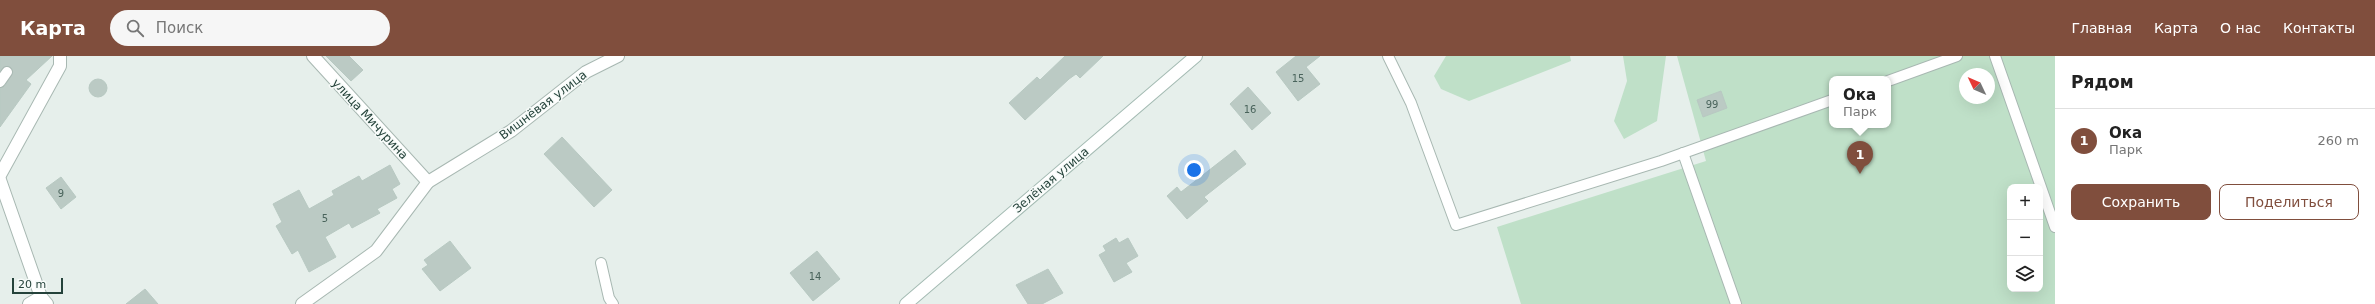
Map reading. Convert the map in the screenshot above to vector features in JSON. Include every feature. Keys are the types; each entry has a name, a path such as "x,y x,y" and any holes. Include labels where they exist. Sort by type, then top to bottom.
{"street":[{"path":"0,175 60,66 60,56"},
{"name":"улица Мичурина","path":"313,56 428,182"},
{"name":"Вишнёвая улица","path":"428,182 511,131 586,72 618,56"},
{"name":"Зелёная улица","path":"906,304 1196,56"},
{"path":"0,180 44,301 29,304"},
{"path":"302,304 376,251 428,182"}],"lane":[{"path":"1388,56 1411,103 1456,226 1683,153 1829,101"},
{"path":"1891,79 1957,56"},
{"path":"1995,56 2055,228"},
{"path":"0,82 7,72"},
{"path":"1683,153 1736,304"},
{"path":"602,263 610,298 613,304"}],"green space":[{"path":"1446,56 1570,56 1571,61 1469,101 1441,89 1434,76"},
{"path":"1623,56 1666,56 1657,121 1624,139 1614,121 1627,81"},
{"path":"1677,56 2055,56 2055,304 1521,304 1497,227 1706,161"}],"building":[{"path":"0,56 52,56 26,80 31,84 0,127 0,88 5,86 13,72 8,66 0,71"},
{"path":"326,56 349,56 363,70 351,81"},
{"path":"1065,56 1103,56 1080,78 1076,74 1069,79 1025,120 1009,103 1037,77 1040,80"},
{"path":"1296,56 1320,56 1306,67 1320,84 1298,101 1276,72"},
{"path":"98,79 104,82 107,88 104,94 98,97 92,94 89,88 92,82"},
{"path":"1248,87 1271,113 1252,130 1230,104"},
{"path":"1721,91 1727,108 1703,117 1697,100"},
{"path":"562,137 612,190 594,207 544,154"},
{"path":"1235,150 1246,164 1204,197 1208,201 1187,219 1167,196 1177,187 1181,192"},
{"path":"390,165 400,184 392,189 397,198 377,209 380,213 352,228 349,223 325,237 336,257 309,272 298,250 292,254 276,226 282,222 273,204 299,190 309,209 334,195 332,191 359,176 362,181"},
{"path":"61,177 76,197 61,209 46,188"},
{"path":"1116,238 1119,243 1128,238 1138,256 1126,263 1132,272 1114,282 1099,255 1106,251 1103,246"},
{"path":"450,241 471,268 440,291 422,269 428,265 424,260"},
{"path":"817,251 840,279 813,301 790,273"},
{"path":"1048,269 1063,293 1042,304 1028,304 1016,285"},
{"path":"145,289 158,304 126,304"}],"place":[{"name":"Ока","path":"1860,174"}]}
